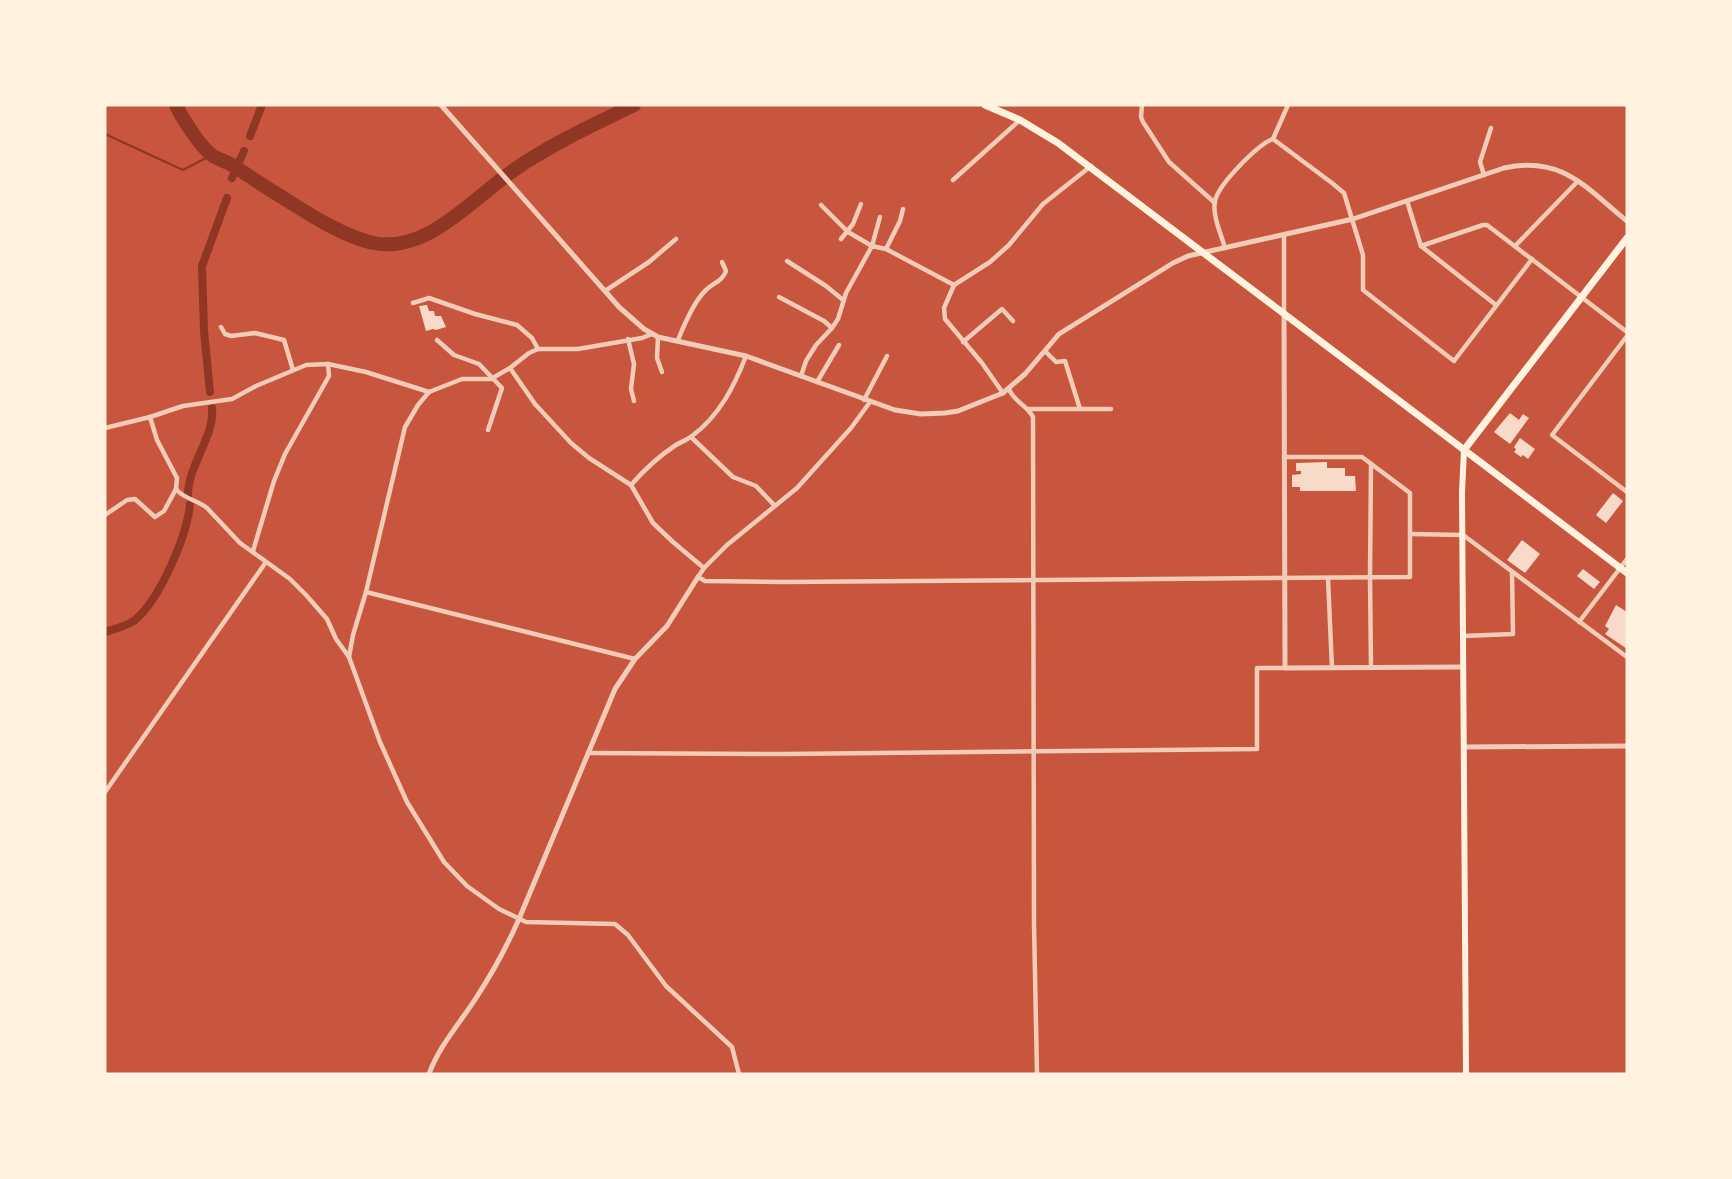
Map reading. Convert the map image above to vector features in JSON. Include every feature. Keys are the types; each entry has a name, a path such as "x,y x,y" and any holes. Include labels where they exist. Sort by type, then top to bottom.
{"main road":[{"path":"985,105 1020,120 1052,138 1091,166 1627,573"},
{"path":"1466,1074 1464,450 1627,238"}],"street":[{"path":"441,105 605,291 633,321 652,334 746,356 867,401 908,413 945,413 977,404 1003,393 1059,334 1173,263 1203,252 1353,219 1518,165 1534,164 1558,170 1578,181 1627,222"},
{"path":"1273,140 1288,105"},
{"path":"1140,107 1143,122 1169,162 1215,203"},
{"path":"953,180 1020,120"},
{"path":"1484,175 1480,162 1491,128"},
{"path":"1225,248 1215,203 1218,194 1253,151 1263,143 1273,140"},
{"path":"1273,140 1344,193 1363,255 1363,290 1454,361 1532,259"},
{"path":"1003,393 982,363 945,319 944,308 954,285 990,262 1009,245 1043,204 1091,166"},
{"path":"1515,246 1578,181"},
{"path":"1407,201 1421,246 1496,305"},
{"path":"841,239 848,232 861,204"},
{"path":"821,205 848,232 954,285"},
{"path":"886,249 900,221 903,209"},
{"path":"801,376 806,361 816,345 838,319 846,293 872,246 880,217"},
{"path":"1421,246 1487,225 1627,334 1552,435 1627,492"},
{"path":"1284,236 1285,668"},
{"path":"605,291 649,262 676,239"},
{"path":"787,261 843,300"},
{"path":"678,340 684,324 706,289 719,282 724,276 726,271 722,262"},
{"path":"779,297 824,321 832,328"},
{"path":"413,303 429,298 475,314 517,325 532,338 538,349"},
{"path":"963,342 1002,309 1013,321"},
{"path":"221,327 225,334 231,336 255,333 284,340 293,370"},
{"path":"349,657 405,427 429,392 462,379 491,379 538,349 579,349 642,338 652,334"},
{"path":"658,337 657,358 662,372"},
{"path":"437,339 454,355 479,364 502,388 488,430"},
{"path":"628,339 634,364 631,390 634,401"},
{"path":"817,382 839,345"},
{"path":"1045,351 1056,362 1065,360 1080,409"},
{"path":"631,485 644,470 675,445 691,437 714,416 730,393 746,356"},
{"path":"429,1074 450,1035 503,953 615,689 635,659 666,626 704,568 727,545 797,488 851,428 867,401 886,357"},
{"path":"253,551 285,453 329,376 328,364"},
{"path":"105,428 183,406 232,399 306,365 328,364 366,372 429,392"},
{"path":"510,368 535,404 571,443 589,458 631,485 653,523 704,568"},
{"path":"1009,389 1011,395 1029,410 1033,417 1034,923 1037,1074"},
{"path":"1029,410 1111,409"},
{"path":"105,515 126,500 135,499 155,517 164,511 176,489 177,478 157,440 150,417"},
{"path":"691,437 733,477 756,486 775,506"},
{"path":"698,577 705,581 716,582 1410,577 1410,493 1362,457 1284,458"},
{"path":"1371,464 1371,668"},
{"path":"176,489 179,494 202,503 240,543 290,579 327,620 336,639 349,657 380,742 404,795 444,861 467,886 499,909 526,922 615,924 628,935 666,986 732,1047 739,1074"},
{"path":"1410,534 1463,535 1627,657"},
{"path":"1579,622 1627,559"},
{"path":"105,792 266,562"},
{"path":"1463,636 1513,634 1512,572"},
{"path":"1328,578 1332,668"},
{"path":"366,592 635,659"},
{"path":"588,753 785,754 1257,749 1257,668 1463,667"},
{"path":"1464,747 1627,746"}],"building":[{"path":"427,305 429,311 434,311 435,316 441,316 446,327 426,331 419,306"},
{"path":"1510,413 1519,420 1523,414 1529,418 1510,444 1494,432"},
{"path":"1520,438 1535,449 1528,459 1514,452 1516,449 1514,447"},
{"path":"1327,462 1327,468 1345,468 1345,476 1355,476 1356,491 1300,491 1300,487 1292,487 1292,475 1301,474 1301,471 1296,471 1296,463"},
{"path":"1613,493 1623,501 1606,523 1596,515"},
{"path":"1522,540 1540,554 1525,573 1507,560"},
{"path":"1583,569 1600,582 1594,589 1577,576"},
{"path":"1616,605 1627,612 1627,649 1605,634 1609,629 1605,626"}],"waterway":[{"path":"176,105 187,125 213,156 234,166 334,228 373,243 393,244 413,240 431,232 542,152 634,105"},
{"path":"250,136 262,105"},
{"path":"580,124 584,130"},
{"path":"105,134 183,170 212,155"},
{"path":"232,178 244,151"},
{"path":"210,392 204,331 202,266 227,198"},
{"path":"188,496 192,474 212,419 212,408"},
{"path":"105,632 135,620 154,598 178,549 190,504"}]}
